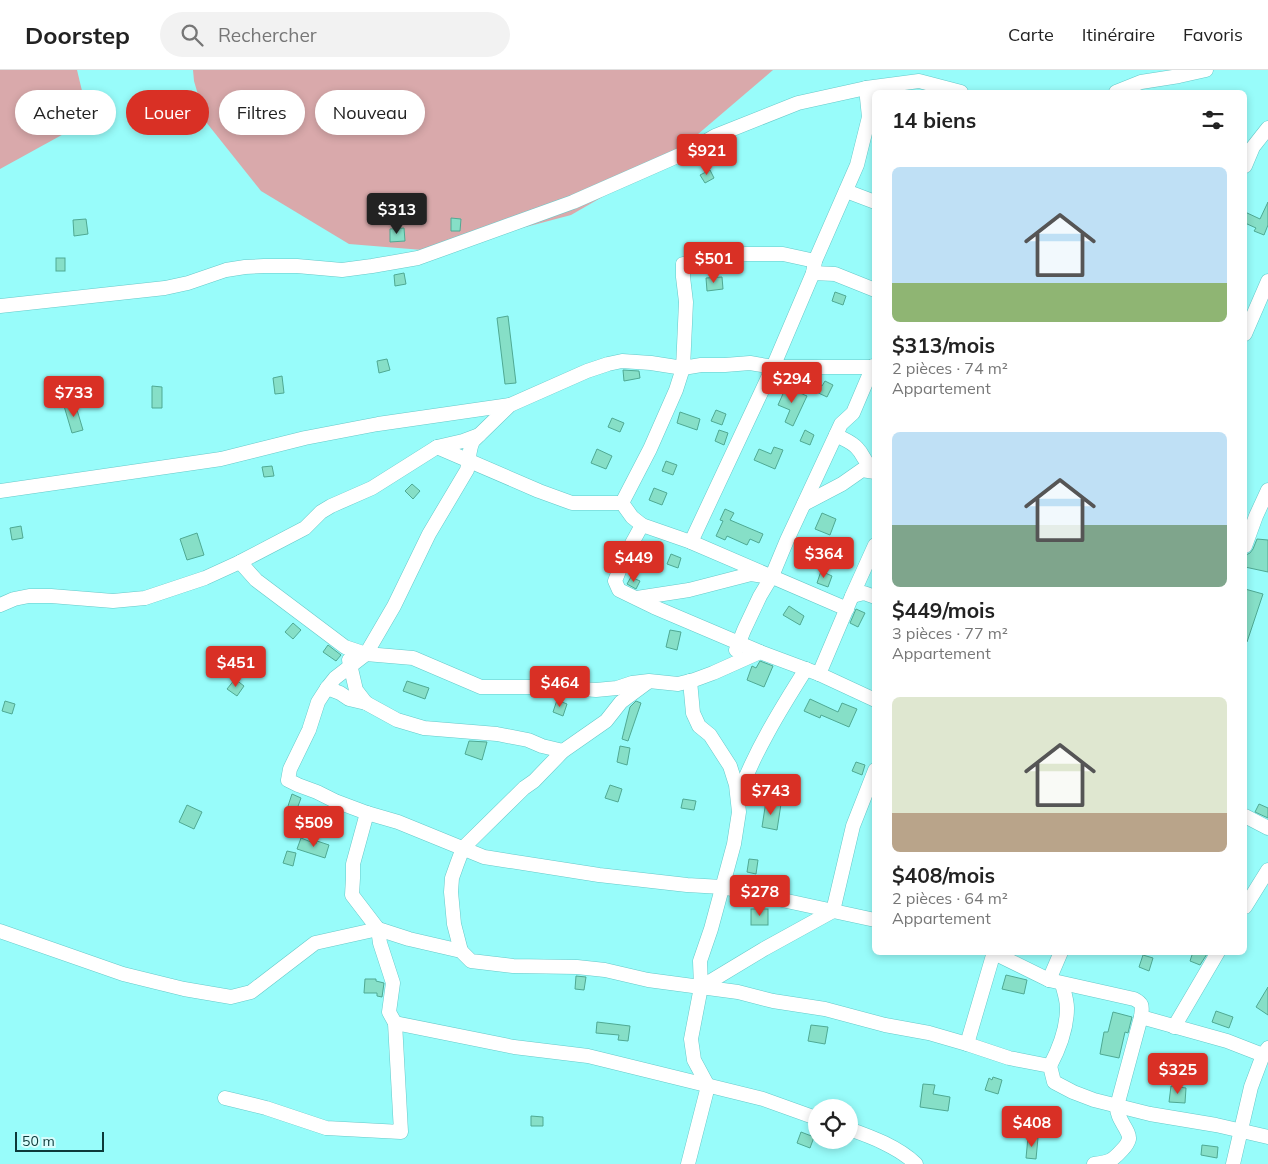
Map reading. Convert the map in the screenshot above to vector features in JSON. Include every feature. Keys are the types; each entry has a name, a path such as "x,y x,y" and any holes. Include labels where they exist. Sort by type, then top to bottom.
{"street":[{"path":"1121,90 1141,82 1206,70"},
{"path":"0,306 165,288 188,283 226,270 245,267 297,266 342,270 418,258 573,202 689,151 715,136 798,103 866,88 919,81 953,90"},
{"path":"691,542 773,367 857,165 872,118 866,88"},
{"path":"1247,161 1253,147 1268,128"},
{"path":"846,191 872,201"},
{"path":"622,503 650,449 676,390 683,368 686,302 683,277 684,264 746,254 783,254 872,289"},
{"path":"1247,329 1268,282"},
{"path":"0,491 221,460 305,438 378,424 510,406 587,371 622,361 683,368 701,364 750,363 773,367 872,366"},
{"path":"732,665 739,642 760,596 772,576 841,424 853,413 872,370"},
{"path":"510,406 473,441 469,448 467,470 429,534 394,606 366,654 336,678 318,702 309,730 290,769 288,780 335,801 398,822 484,857 600,875 722,887 872,919"},
{"path":"0,605 14,599 29,596 113,601 145,598 205,578 305,528 321,512 372,488 437,446 463,441 479,435"},
{"path":"836,435 858,449 868,466 872,469"},
{"path":"437,446 539,491 572,503 622,503"},
{"path":"804,504 842,484 862,470 872,471"},
{"path":"1247,541 1268,490"},
{"path":"622,503 632,517 642,525 691,542 772,576 849,602"},
{"path":"642,525 625,556 615,581 619,590 872,699"},
{"path":"738,798 760,747 783,705 812,672 849,602 872,552"},
{"path":"240,562 263,586 345,647 366,654 413,658 481,687 548,687 596,690 617,688 632,683 649,681 678,684 690,682 760,652"},
{"path":"637,598 689,590 751,574 772,576"},
{"path":"849,602 864,592 872,595"},
{"path":"345,647 352,666 356,690 366,703"},
{"path":"649,681 621,702 606,721 563,751 463,848 452,878 451,892 454,924 461,951 471,961 513,966 577,967 605,970 648,980 738,992 773,1001 825,1009 885,1025 928,1033 1010,1058 1050,1066"},
{"path":"688,1164 708,1086 694,1060 691,1039 701,987 700,961 711,929 734,844 739,812 736,785 730,766 710,735 699,726 693,713 690,682"},
{"path":"327,688 366,703 397,720 424,728 496,734 528,740 542,746 563,751"},
{"path":"701,987 833,911 853,826 872,778"},
{"path":"225,1098 266,1108 326,1128 402,1132 395,1023 389,1012 393,983 380,943 378,929 352,895 352,864 367,813"},
{"path":"1247,817 1268,828"},
{"path":"1247,905 1268,870"},
{"path":"0,931 122,974 231,997 251,992 315,943 378,929 409,939 461,951"},
{"path":"967,1044 992,955"},
{"path":"997,955 1055,982 1134,999 1140,1002 1142,1006 1141,1017 1116,1111 1129,1139 1114,1159 1094,1164"},
{"path":"1060,955 1055,982 1067,1006 1058,1048 1050,1066 1054,1082 1073,1092 1117,1106 1268,1137"},
{"path":"1174,1027 1216,955"},
{"path":"1141,1017 1265,1051 1251,1087 1233,1164"},
{"path":"395,1023 514,1047 588,1056 763,1099 808,1115"},
{"path":"858,1132 875,1138 909,1157 916,1164"}],"shaded area":[{"path":"0,70 77,70 82,90 15,90 15,135 62,135 0,169"},
{"path":"193,70 773,70 670,158 571,215 435,251 349,244 261,191 209,126 209,90 197,90"}],"building":[{"path":"710,170 714,178 705,183 700,175"},
{"path":"1268,202 1268,225 1264,235 1254,231 1256,228 1247,224 1247,213 1260,219"},
{"path":"451,218 461,219 460,231 451,231"},
{"path":"86,219 88,234 74,236 73,220"},
{"path":"404,228 405,241 390,242 390,229"},
{"path":"56,258 65,258 65,271 56,271"},
{"path":"404,273 406,284 395,286 394,275"},
{"path":"722,277 723,289 707,291 706,278"},
{"path":"835,292 846,296 843,305 832,301"},
{"path":"508,316 516,383 505,384 497,318"},
{"path":"387,359 390,370 379,373 377,361"},
{"path":"623,370 639,371 640,378 624,381"},
{"path":"282,376 284,393 275,394 273,378"},
{"path":"805,378 822,386 825,381 833,385 827,397 812,390 811,392 801,388"},
{"path":"152,386 162,387 162,408 152,408"},
{"path":"786,387 807,396 793,426 785,422 790,410 778,405"},
{"path":"75,403 83,430 72,433 64,406"},
{"path":"716,410 726,414 722,425 711,421"},
{"path":"680,412 700,419 697,430 677,423"},
{"path":"612,418 624,423 620,432 608,427"},
{"path":"719,430 728,433 724,445 715,441"},
{"path":"805,430 814,435 810,445 800,441"},
{"path":"774,447 783,450 775,469 754,460 759,449 771,454"},
{"path":"597,449 612,456 606,469 591,463"},
{"path":"666,461 677,465 673,475 662,471"},
{"path":"272,466 274,476 264,477 262,467"},
{"path":"412,484 420,491 413,499 405,491"},
{"path":"654,488 667,493 662,505 649,500"},
{"path":"725,509 734,513 730,520 763,534 759,543 750,539 747,545 727,536 725,540 716,536 723,521 720,520"},
{"path":"822,513 836,519 830,535 815,529"},
{"path":"21,526 23,538 12,540 10,528"},
{"path":"197,533 204,555 187,560 180,539"},
{"path":"1257,539 1268,540 1268,572 1247,567 1247,554 1253,549"},
{"path":"671,554 681,558 678,568 667,564"},
{"path":"821,571 832,576 828,587 817,583"},
{"path":"631,577 640,581 636,589 627,584"},
{"path":"1247,590 1263,594 1247,642"},
{"path":"789,606 804,616 800,625 783,615"},
{"path":"856,609 865,613 858,627 850,623"},
{"path":"293,623 301,630 293,639 285,632"},
{"path":"670,630 681,632 677,650 666,647"},
{"path":"328,645 341,655 336,661 323,652"},
{"path":"760,661 773,666 764,687 747,680 752,666 756,668"},
{"path":"235,679 244,686 237,696 227,689"},
{"path":"407,681 429,688 425,699 403,691"},
{"path":"810,699 838,712 842,703 857,709 849,727 821,715 820,718 804,711"},
{"path":"557,700 567,704 563,716 553,712"},
{"path":"5,701 15,704 12,714 2,711"},
{"path":"636,701 641,703 628,741 622,739 630,707"},
{"path":"469,741 487,742 482,760 465,754"},
{"path":"620,746 630,748 627,765 617,762"},
{"path":"856,762 865,765 862,775 852,771"},
{"path":"610,785 622,789 618,802 605,798"},
{"path":"292,794 301,798 297,809 288,806"},
{"path":"683,799 696,801 694,810 681,808"},
{"path":"766,801 781,804 777,830 762,827"},
{"path":"1259,804 1268,808 1268,818 1255,812"},
{"path":"187,805 202,812 194,829 179,822"},
{"path":"301,838 316,844 317,841 329,845 325,858 297,849"},
{"path":"287,851 296,853 293,866 283,863"},
{"path":"749,859 758,860 756,874 747,872"},
{"path":"751,909 768,909 768,925 751,925"},
{"path":"1143,955 1153,958 1149,971 1139,967"},
{"path":"1192,955 1206,955 1200,965 1190,961"},
{"path":"1006,975 1027,980 1024,994 1002,989"},
{"path":"576,976 586,977 584,990 575,989"},
{"path":"365,979 376,979 376,981 384,983 382,997 377,996 377,993 364,993"},
{"path":"1268,987 1268,1015 1256,1007"},
{"path":"1216,1011 1233,1017 1229,1028 1212,1022"},
{"path":"1113,1012 1132,1017 1128,1033 1125,1032 1119,1058 1100,1054 1104,1032 1108,1032"},
{"path":"597,1022 630,1026 628,1041 618,1040 619,1035 596,1033"},
{"path":"811,1025 828,1027 825,1044 808,1041"},
{"path":"993,1077 1002,1080 998,1094 985,1090 989,1078 992,1080"},
{"path":"923,1084 935,1085 933,1094 950,1097 948,1111 920,1107"},
{"path":"1171,1086 1186,1088 1185,1103 1169,1102"},
{"path":"531,1116 543,1117 543,1126 531,1126"},
{"path":"801,1132 808,1135 808,1147 797,1143"},
{"path":"1028,1137 1038,1138 1036,1159 1026,1158"},
{"path":"1202,1145 1218,1147 1217,1158 1201,1155"}]}
